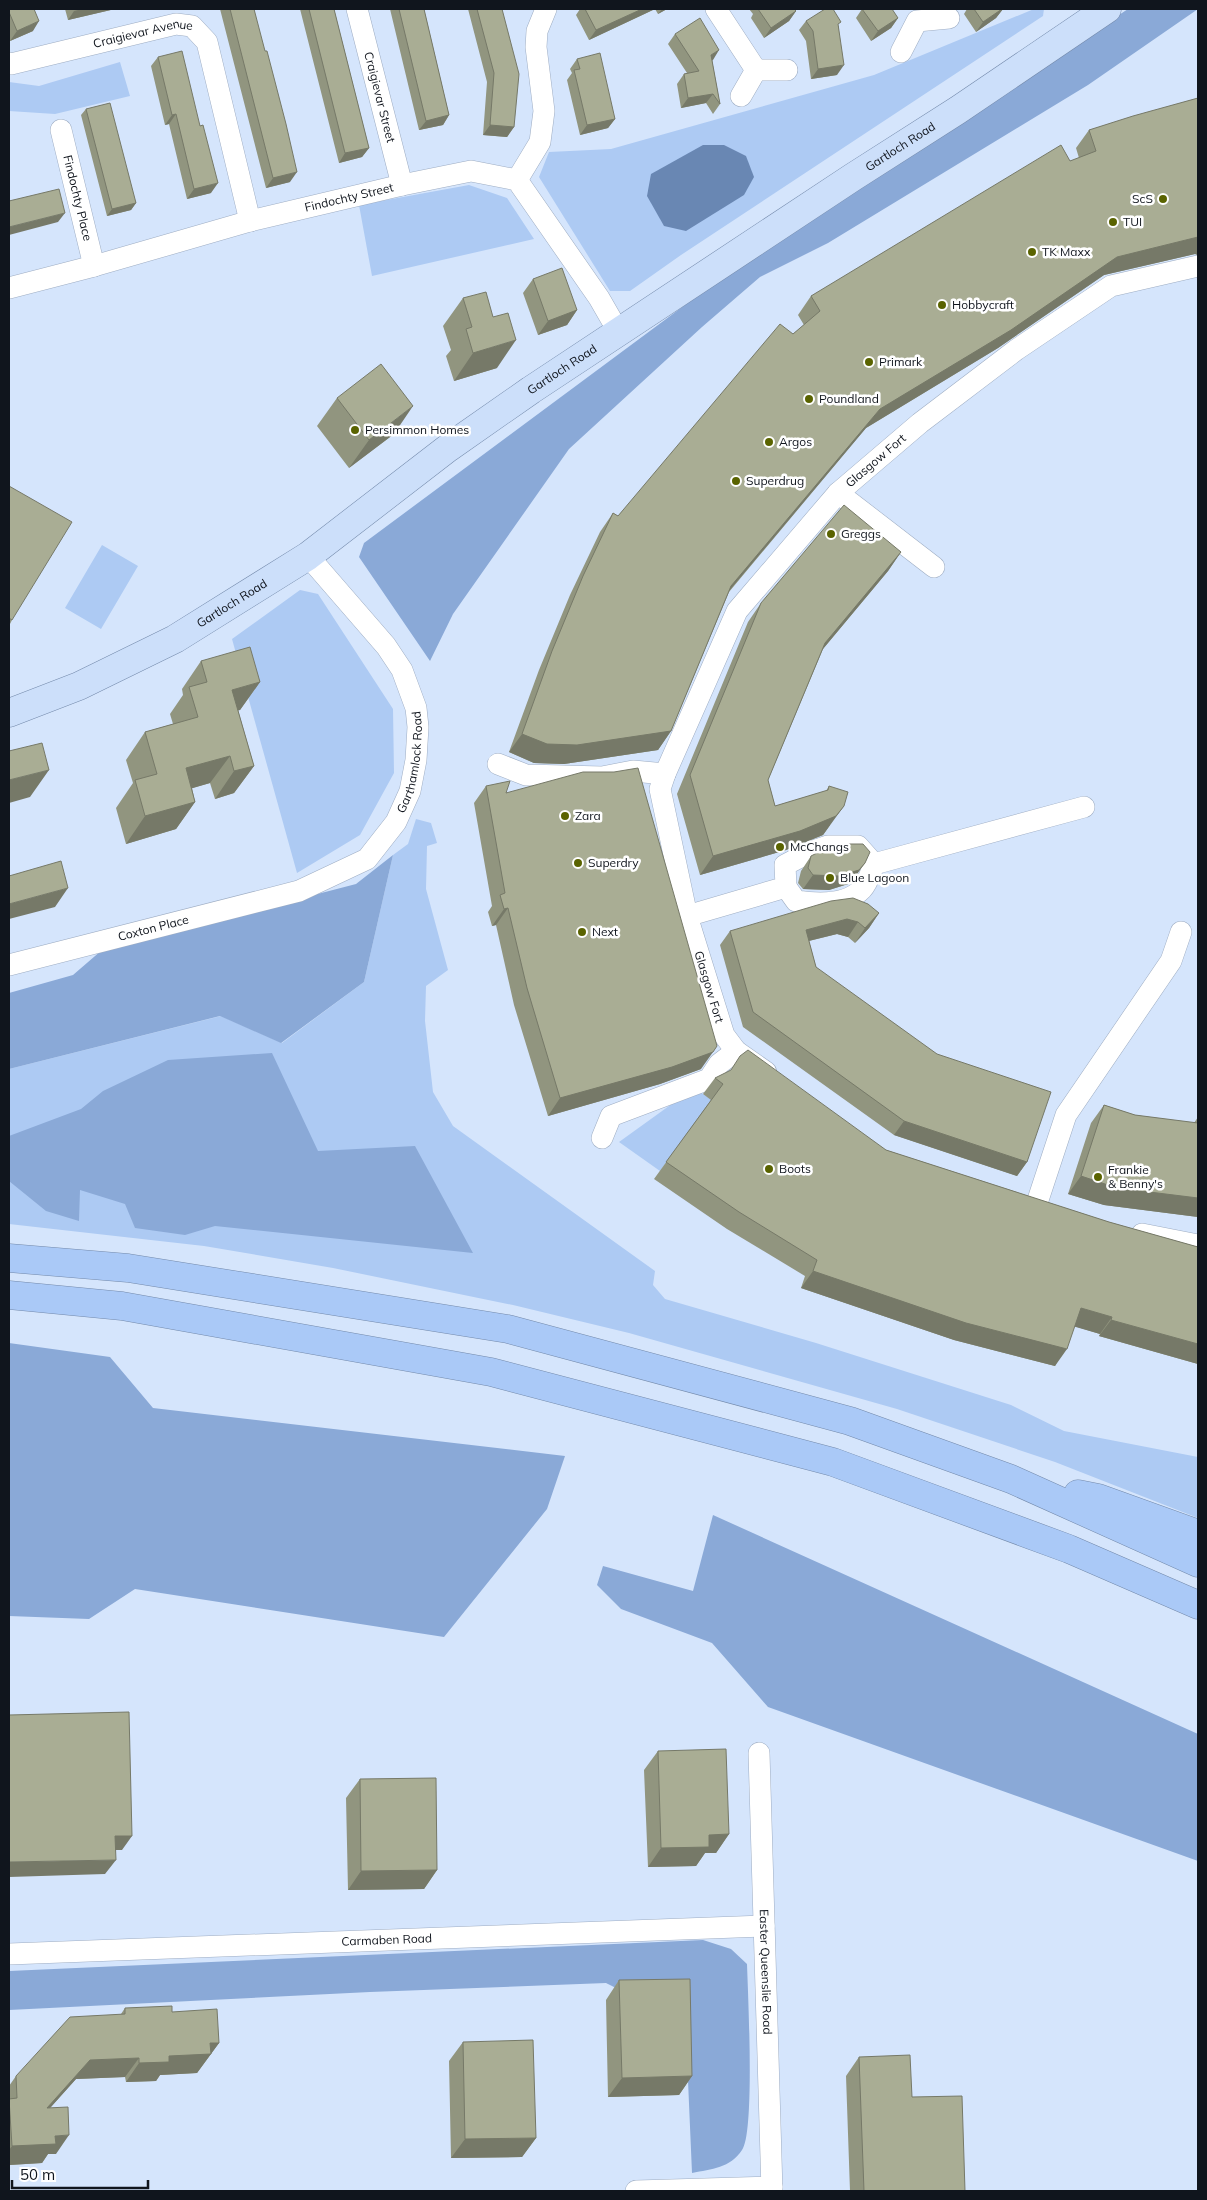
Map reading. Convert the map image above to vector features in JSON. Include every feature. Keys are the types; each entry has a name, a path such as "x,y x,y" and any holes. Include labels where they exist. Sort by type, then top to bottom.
{"highway":[{"path":"9,1258 128,1268 508,1329 850,1421 1011,1478 1198,1563"},
{"path":"9,1295 122,1306 491,1372 833,1462 1069,1549 1165,1589 1198,1605"},
{"path":"1011,1478 1098,1498 1198,1534"},
{"path":"1165,1589 1198,1610"}],"main road":[{"name":"Gartloch Road","path":"9,713 79,686 175,639 308,556 448,448 618,331 958,110 1107,9"}],"street":[{"name":"Craigievar Street","path":"357,9 402,185"},
{"path":"546,9 537,31 536,47 544,111 540,142 517,180 599,298 618,331"},
{"path":"716,9 756,70"},
{"path":"901,52 913,15 949,18"},
{"name":"Craigievar Avenue","path":"9,63 176,24 192,26 207,42 250,221"},
{"path":"756,70 787,70"},
{"path":"741,96 756,70"},
{"name":"Findochty Place","path":"61,130 94,266"},
{"name":"Findochty Street","path":"9,288 94,266 250,221 402,185 471,171 517,180"},
{"name":"Glasgow Fort","path":"784,1085 736,1050 724,1035 688,916 660,789 737,611 838,492 920,423 1016,350 1112,286 1198,266"},
{"path":"838,492 934,567"},
{"name":"Garthamlock Road","path":"299,891 367,859 396,822 410,791 416,760 418,727 416,708 402,670 386,646 308,556"},
{"path":"498,764 526,775 602,777 633,771 665,774"},
{"path":"874,864 858,846 828,846 808,853 785,865 786,887 796,901 813,903 839,901 863,888 874,864 1084,806"},
{"path":"688,916 786,887"},
{"name":"Coxton Place","path":"9,965 299,891"},
{"path":"1037,1206 1066,1115 1171,961 1181,932"},
{"path":"602,1138 611,1116 710,1079 719,1064 736,1050"},
{"path":"1122,1230 1198,1245"},
{"name":"Easter Queenslie Road","path":"759,1752 772,2189"},
{"name":"Carmaben Road","path":"9,1954 764,1926"},
{"path":"636,2191 772,2189"}],"shaded area":[{"path":"1034,9 1044,9 1043,16 681,255 630,291 610,291 539,177 549,152 611,149 874,75"},
{"path":"1128,9 1198,9 1088,85 828,243 760,277 702,327 569,449 453,614 430,661 359,557 364,543 716,282"},
{"path":"120,62 130,96 55,114 9,111 9,82 39,86"},
{"path":"703,145 724,145 746,156 754,177 744,195 686,231 664,226 647,196 651,174"},
{"path":"469,185 507,198 534,239 372,276 359,205"},
{"path":"102,545 138,566 101,629 65,608"},
{"path":"300,590 318,594 393,709 394,773 360,835 297,873 232,639"},
{"path":"416,819 431,823 437,843 427,846 426,889 448,970 426,986 425,1021 433,1092 453,1126 655,1271 653,1285 665,1299 816,1343 1011,1405 1064,1431 1198,1457 1198,1518 1055,1462 897,1409 629,1333 513,1305 333,1268 204,1246 9,1224 9,1069 221,1016 282,1043 364,982 393,855 408,844"},
{"path":"393,855 364,982 281,1043 220,1016 9,1069 9,993 73,975 102,950 356,884"},
{"path":"272,1053 318,1151 415,1146 473,1253 215,1226 185,1235 135,1228 125,1204 80,1190 79,1221 46,1211 9,1181 9,1136 81,1109 103,1091 168,1060"},
{"path":"694,1088 712,1100 660,1171 619,1142"},
{"path":"9,1343 110,1357 153,1408 565,1456 547,1509 444,1637 135,1589 89,1619 9,1616"},
{"path":"713,1515 1198,1734 1198,1861 768,1707 712,1643 621,1609 597,1585 603,1566 693,1591"},
{"path":"703,1940 731,1949 747,1964 750,2092 746,2138 742,2150 732,2161 720,2167 692,2173 684,1988 620,1990 606,1983 370,1992 9,2010 9,1971"}],"building":[{"path":"9,9 34,9 39,21 17,31"},
{"path":"230,9 254,9 265,51 267,51 297,172 273,178"},
{"path":"309,9 334,9 369,148 345,153"},
{"path":"399,9 424,9 449,115 426,121"},
{"path":"477,9 502,9 519,74 514,127 490,125 494,73"},
{"path":"585,9 642,9 596,30"},
{"path":"758,9 794,9 796,11 771,28"},
{"path":"825,9 833,9 841,22 838,24 844,65 818,69 813,31 806,21"},
{"path":"862,9 892,9 898,18 878,31"},
{"path":"974,9 1002,9 983,22"},
{"path":"700,18 719,50 711,55 720,104 713,94 688,98 684,74 699,71 675,34"},
{"path":"182,51 200,126 203,125 218,183 194,189 176,114 172,115 158,57"},
{"path":"600,53 615,119 587,125 574,70 580,69 577,59"},
{"path":"1198,98 1198,237 1117,257 1011,330 880,409 731,586 671,731 577,745 547,744 522,734 552,651 583,576 613,513 618,516 780,324 793,334 820,311 811,296 1061,145 1070,161 1096,151 1089,130"},
{"path":"110,103 136,203 112,209 86,109"},
{"path":"59,189 65,213 9,227 9,201"},
{"path":"562,268 577,310 548,321 533,279"},
{"path":"486,292 493,317 508,313 516,340 473,353 466,329 472,327 463,298"},
{"path":"381,364 413,406 369,440 337,398"},
{"path":"9,486 72,522 12,620 9,618"},
{"path":"844,505 901,552 825,643 768,780 775,806 828,790 829,786 848,792 844,806 836,816 800,831 713,856 690,775 761,603"},
{"path":"250,647 260,682 232,690 254,766 234,771 230,756 186,768 195,802 145,816 135,780 157,774 145,732 198,717 189,687 207,682 201,661"},
{"path":"42,743 49,770 9,780 9,751"},
{"path":"638,768 717,1046 713,1052 672,1067 560,1098 527,988 508,908 504,909 500,895 505,893 486,786 510,781 506,793 583,772 614,772"},
{"path":"840,844 863,844 870,852 859,870 839,876 813,875 808,868 811,856"},
{"path":"61,861 68,888 9,904 9,876"},
{"path":"853,898 868,904 879,913 865,928 858,922 847,919 806,930 816,967 937,1054 1051,1092 1027,1162 904,1121 753,1012 730,931 831,901"},
{"path":"748,1050 886,1150 1109,1222 1198,1247 1198,1344 1111,1320 1112,1317 1081,1308 1067,1349 966,1323 813,1271 817,1260 739,1212 666,1162 723,1084 715,1078 731,1070 740,1056"},
{"path":"1104,1105 1135,1115 1198,1123 1198,1198 1117,1188 1081,1176"},
{"path":"129,1712 132,1836 115,1836 116,1860 9,1862 9,1715"},
{"path":"726,1749 729,1834 709,1835 709,1847 661,1848 658,1751"},
{"path":"436,1778 437,1870 361,1871 360,1779"},
{"path":"690,1979 692,2076 622,2078 619,1980"},
{"path":"172,2006 172,2012 217,2009 219,2043 210,2043 211,2054 169,2056 169,2062 139,2063 139,2058 90,2060 47,2108 68,2107 69,2135 55,2136 56,2144 12,2146 9,2099 17,2098 16,2076 70,2017 125,2014 125,2008"},
{"path":"533,2040 536,2138 465,2139 463,2042"},
{"path":"910,2055 912,2097 962,2096 965,2191 864,2191 859,2057"}],"place":[{"name":"ScS","path":"1163,199"},
{"name":"TUI","path":"1113,222"},
{"name":"TK Maxx","path":"1032,252"},
{"name":"Hobbycraft","path":"942,305"},
{"name":"Primark","path":"869,362"},
{"name":"Poundland","path":"809,399"},
{"name":"Persimmon Homes","path":"355,430"},
{"name":"Argos","path":"769,442"},
{"name":"Superdrug","path":"736,481"},
{"name":"Greggs","path":"831,534"},
{"name":"Zara","path":"565,816"},
{"name":"McChangs","path":"780,847"},
{"name":"Superdry","path":"578,863"},
{"name":"Blue Lagoon","path":"830,878"},
{"name":"Next","path":"582,932"},
{"name":"Boots","path":"769,1169"},
{"name":"Frankie & Benny's","path":"1098,1177"}]}
